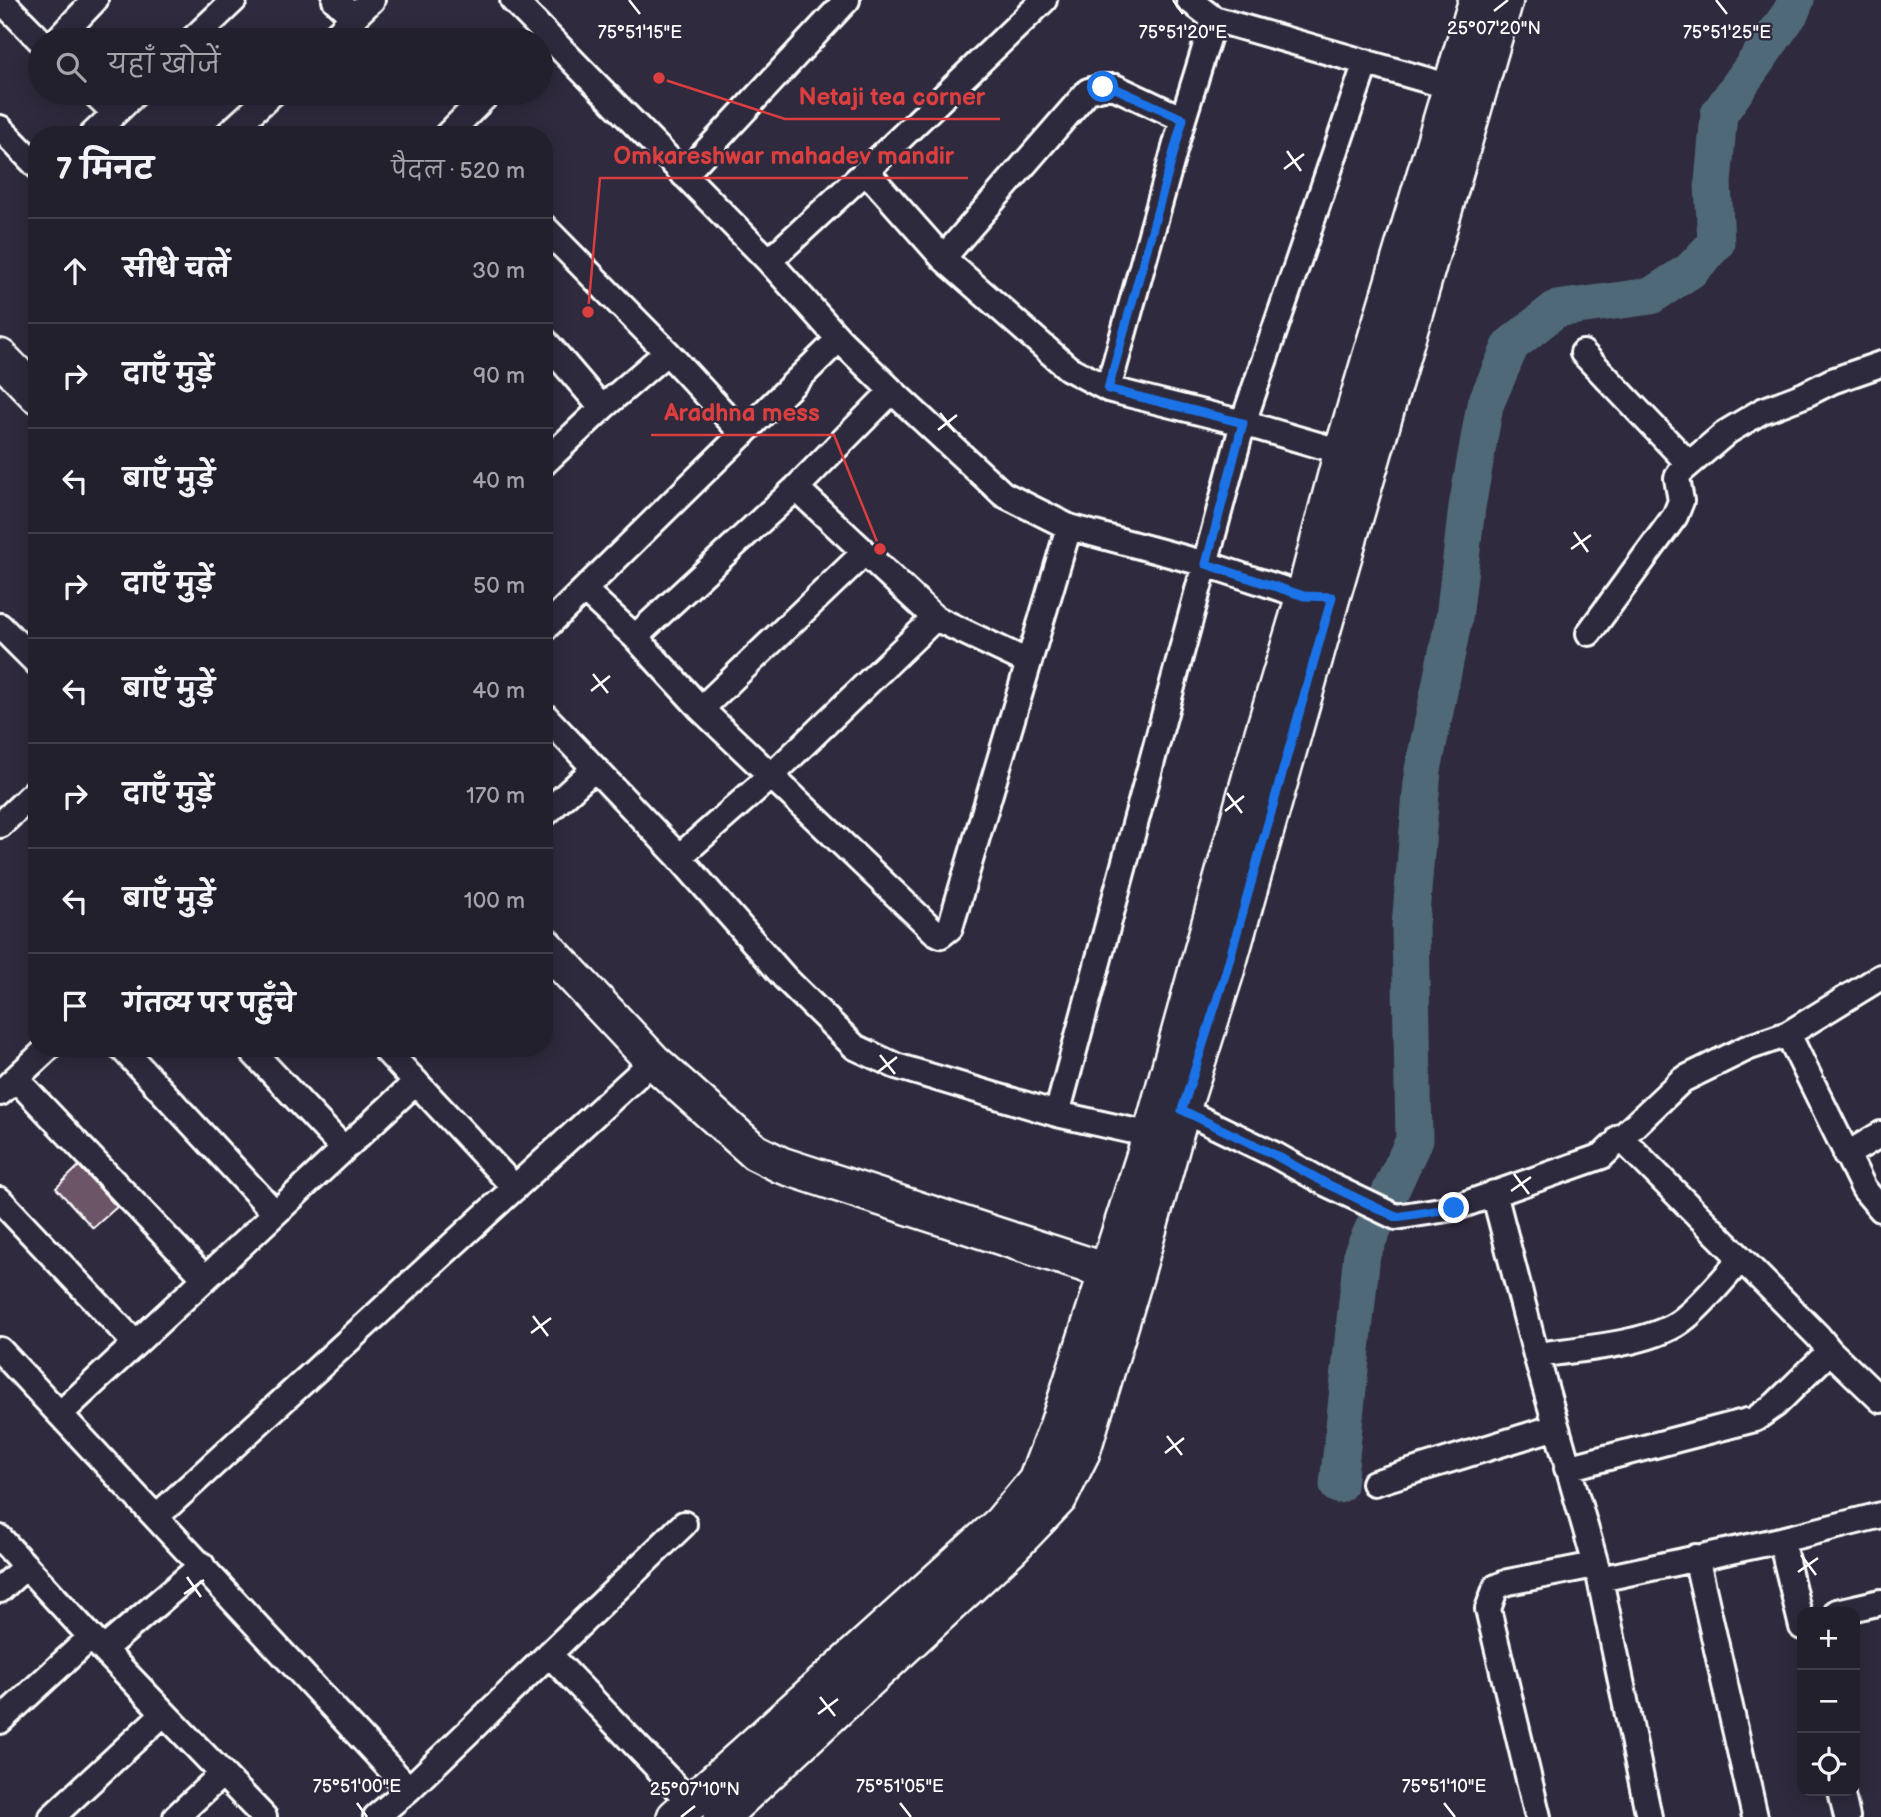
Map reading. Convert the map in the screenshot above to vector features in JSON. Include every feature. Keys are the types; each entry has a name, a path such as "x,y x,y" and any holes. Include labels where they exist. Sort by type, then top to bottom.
{"street":[{"path":"1,0 28,28"},
{"path":"68,28 95,0"},
{"path":"204,28 234,0"},
{"path":"335,0 354,18"},
{"path":"343,28 372,0"},
{"path":"513,0 536,28"},
{"path":"684,175 847,0"},
{"path":"769,261 1044,0"},
{"path":"1189,0 1214,19 1451,87"},
{"path":"1121,1272 1151,1135 1255,759 1318,596 1342,452 1477,0"},
{"path":"549,1654 710,1813 1001,1523 1036,1481 1121,1272 1182,1110 1225,975 1318,596 1505,0"},
{"path":"1108,389 1183,119 1214,19"},
{"path":"553,47 769,261 839,339 1003,494 1069,527 1318,596"},
{"path":"1057,1114 1243,423 1366,62"},
{"path":"943,258 1088,91 1103,87 1115,88 1183,119"},
{"path":"107,105 115,113"},
{"path":"101,126 123,105"},
{"path":"237,126 260,105"},
{"path":"458,126 478,105"},
{"path":"0,130 28,157"},
{"path":"866,171 943,258 1068,368 1108,389 1243,423 1342,452"},
{"path":"553,236 743,433"},
{"path":"553,620 839,339"},
{"path":"553,351 602,408"},
{"path":"553,454 667,352"},
{"path":"1583,354 1689,464"},
{"path":"0,357 28,386"},
{"path":"1590,633 1675,516 1681,501 1677,478 1680,472 1727,432 1762,411 1832,381 1881,364"},
{"path":"635,637 796,488 892,391"},
{"path":"796,488 935,618 1028,662"},
{"path":"584,590 635,637 701,709 941,935 950,928 1069,527"},
{"path":"701,709 864,553"},
{"path":"679,857 772,775 935,618"},
{"path":"0,626 28,654"},
{"path":"553,725 679,857 785,978 855,1047 896,1066 1057,1114 1151,1135"},
{"path":"553,807 594,769"},
{"path":"0,825 28,799"},
{"path":"553,955 653,1061 755,1152 781,1165 1121,1272"},
{"path":"1182,1110 1396,1217 1454,1208 1602,1156 1682,1080 1747,1048 1788,1034 1881,977"},
{"path":"1788,1034 1864,1189 1881,1209"},
{"path":"39,1057 8,1086 205,1278"},
{"path":"130,1057 275,1213"},
{"path":"258,1057 344,1149"},
{"path":"392,1057 515,1188"},
{"path":"156,1517 653,1061"},
{"path":"60,1414 415,1082"},
{"path":"1846,1155 1881,1134"},
{"path":"1620,1138 1818,1336 1830,1352 1881,1400"},
{"path":"1494,1194 1535,1354 1598,1572 1648,1817"},
{"path":"0,1200 135,1343"},
{"path":"1535,1354 1643,1339 1666,1329 1684,1319 1741,1259"},
{"path":"0,1350 409,1789"},
{"path":"1567,1468 1755,1419 1775,1405 1830,1352"},
{"path":"1374,1483 1556,1427"},
{"path":"1538,1817 1488,1609 1496,1587 1508,1582 1696,1557 1781,1540 1881,1515"},
{"path":"376,1817 409,1789 684,1524"},
{"path":"0,1538 264,1817"},
{"path":"1781,1540 1798,1607"},
{"path":"1696,1557 1755,1817"},
{"path":"0,1721 97,1643 202,1565"},
{"path":"0,1590 26,1566"},
{"path":"1859,1607 1881,1602"},
{"path":"52,1817 164,1713"},
{"path":"176,1817 222,1774"},
{"path":"1842,1796 1847,1817"}],"building":[{"path":"79,1166 117,1207 93,1228 56,1188"}],"waterway":[{"path":"1338,1485 1362,1253 1414,1140 1410,926 1423,770 1454,618 1467,507 1485,405 1511,345 1556,309 1651,296 1691,270 1716,243 1713,183 1719,114 1791,12 1796,0"}],"place":[{"name":"Netaji tea corner","path":"659,78"},
{"name":"Omkareshwar mahadev mandir","path":"588,312"},
{"name":"Aradhna mess","path":"880,549"}],"route":[{"path":"1103,87 1115,88 1183,119 1108,389 1243,423 1206,564 1304,596 1332,597 1225,975 1182,1110 1396,1217 1454,1208"}]}
